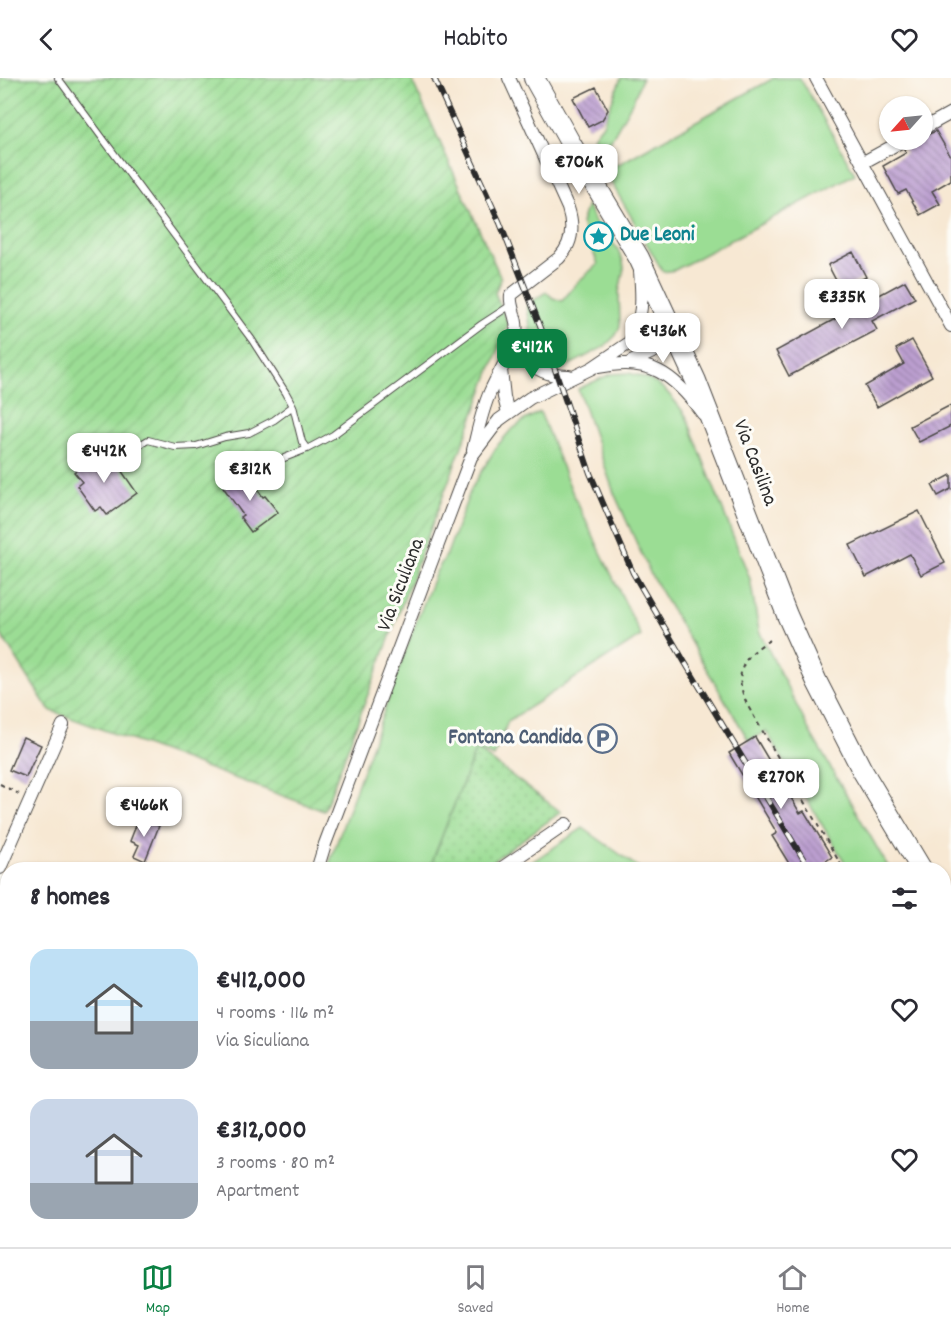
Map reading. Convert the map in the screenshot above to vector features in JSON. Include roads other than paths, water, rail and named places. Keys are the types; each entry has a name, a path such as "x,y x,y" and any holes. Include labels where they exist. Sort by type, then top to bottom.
{"main road":[{"name":"Via Casilina","path":"534,78 639,258 675,333 788,615 827,705 862,770 917,862"}],"street":[{"path":"471,457 484,407 513,344 517,327 511,299 513,293 547,269 566,250 572,229 568,208 509,78"},
{"path":"816,78 951,326"},
{"path":"933,123 951,113"},
{"path":"862,163 886,150"},
{"path":"630,341 642,312 639,258"},
{"path":"592,368 630,341 648,332 675,333"},
{"path":"592,368 630,363 655,351 675,333"},
{"path":"513,344 527,363 541,372 556,376 574,376"},
{"path":"630,363 652,368 676,383 702,412 719,439"},
{"name":"Via Siculiana","path":"319,862 471,457 493,426 508,413 541,392 592,368"},
{"path":"501,369 508,413"},
{"path":"3,862 63,725"},
{"path":"511,862 566,824"}],"lane":[{"path":"58,78 239,322 284,389 292,406 302,442 307,449"},
{"path":"274,462 307,449 333,435 482,324 512,305"},
{"path":"124,454 148,440 183,448 244,434 274,420 292,406"}],"railway":[{"path":"434,78 500,223 541,328 590,473 633,573 805,862"}],"place":[{"name":"Due Leoni","path":"599,236"},
{"name":"Fontana Candida","path":"603,739"}]}
